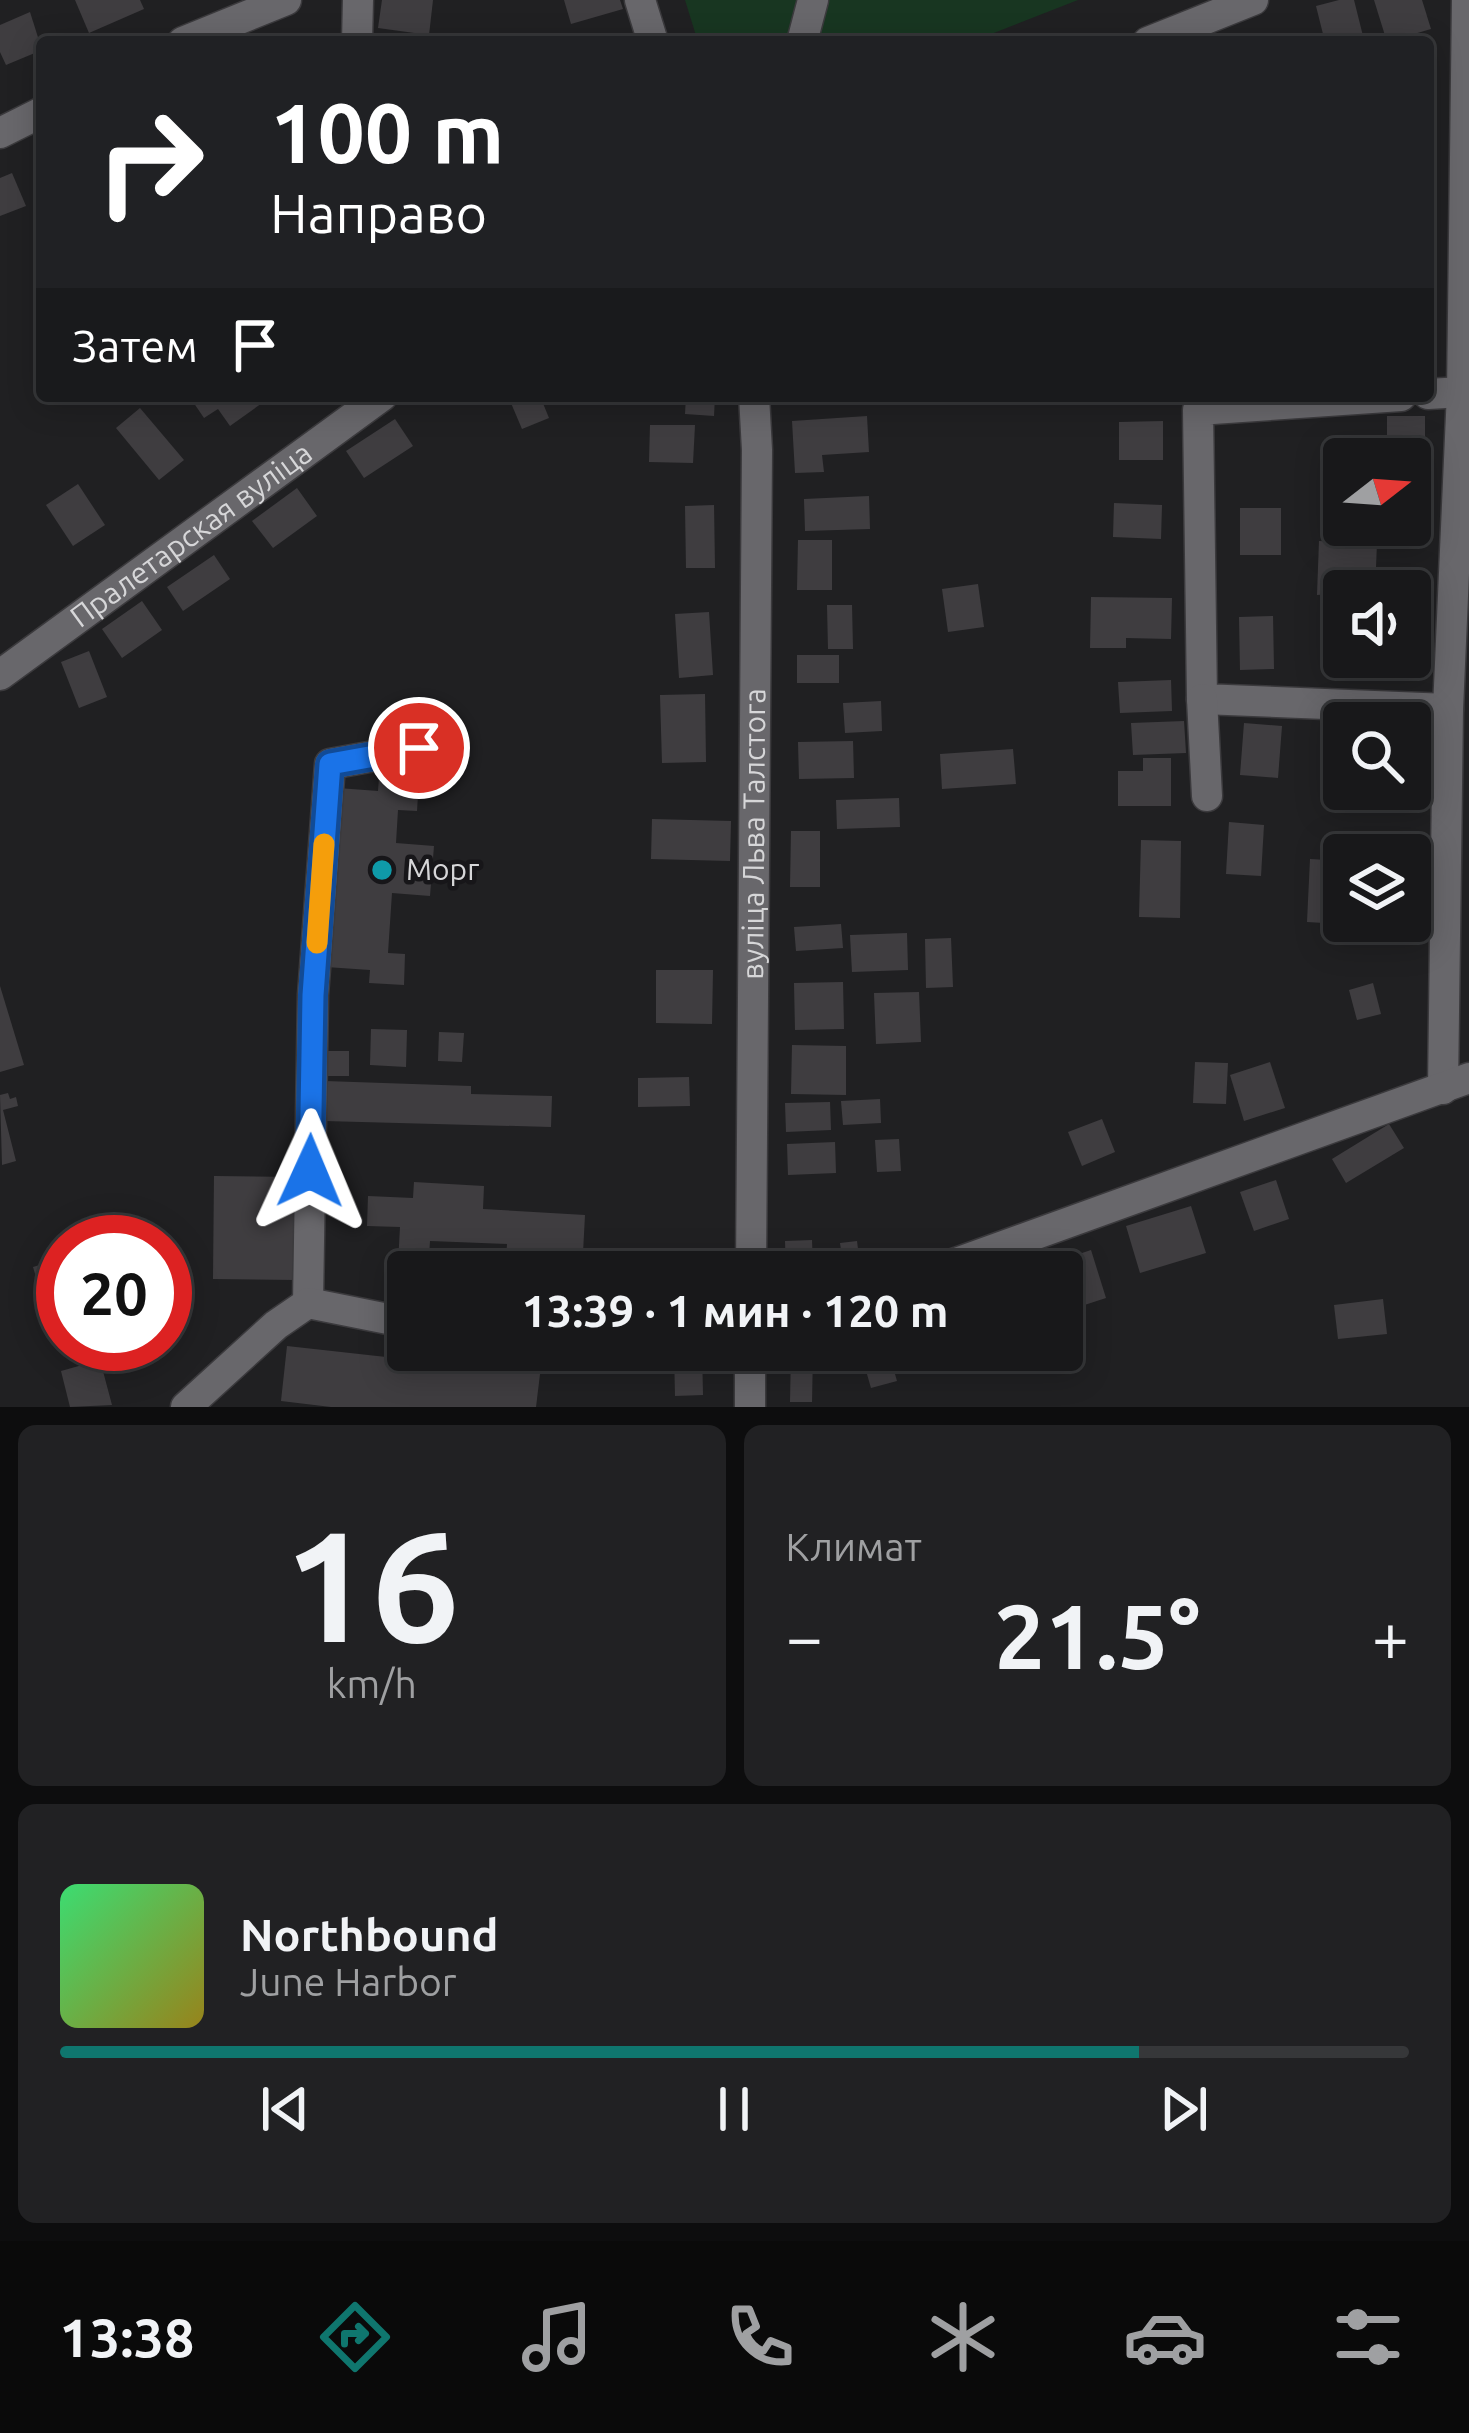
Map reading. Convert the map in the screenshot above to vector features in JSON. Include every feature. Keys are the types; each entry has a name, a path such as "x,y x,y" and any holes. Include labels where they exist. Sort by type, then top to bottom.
{"street":[{"path":"198,36 286,0"},
{"path":"357,36 358,0"},
{"path":"640,0 651,36"},
{"path":"804,36 813,0"},
{"path":"1163,36 1253,0"},
{"path":"990,1251 1456,1084 1448,709 1462,392 1467,0"},
{"path":"0,133 36,115"},
{"path":"1434,394 1462,392"},
{"name":"вуліца Льва Талстога","path":"751,1251 754,402"},
{"path":"1207,796 1198,410 1314,402"},
{"name":"Пралетарская вуліца","path":"0,675 348,407"},
{"path":"1202,699 1448,709"},
{"path":"308,1303 313,995 330,764 419,748"},
{"path":"186,1407 276,1325 308,1303 387,1319"},
{"path":"750,1371 750,1407"}],"green space":[{"path":"685,0 1078,0 986,36 696,36"}],"building":[{"path":"75,0 140,0 144,9 89,33"},
{"path":"382,0 433,0 429,35 378,28"},
{"path":"564,0 620,0 623,9 571,24"},
{"path":"1354,0 1363,36 1324,36 1316,6"},
{"path":"1374,0 1422,0 1431,29 1385,36"},
{"path":"30,12 38,36 36,52 6,65 0,52 0,25"},
{"path":"12,173 26,206 0,216 0,178"},
{"path":"193,402 264,402 230,426 218,409 204,418"},
{"path":"511,402 542,402 549,418 522,429"},
{"path":"686,402 715,402 714,416 685,414"},
{"path":"140,408 184,460 159,480 116,428"},
{"path":"867,416 869,452 822,455 824,472 795,473 792,421"},
{"path":"1387,416 1425,416 1425,438 1387,438"},
{"path":"395,419 413,446 364,478 346,451"},
{"path":"1163,421 1163,460 1119,460 1119,422"},
{"path":"650,425 695,425 693,463 649,462"},
{"path":"78,484 105,525 73,546 46,505"},
{"path":"297,488 317,516 273,548 252,521"},
{"path":"869,496 870,529 805,531 804,499"},
{"path":"1114,503 1162,505 1161,539 1113,537"},
{"path":"714,505 715,568 686,568 685,506"},
{"path":"1240,508 1281,508 1281,555 1240,555"},
{"path":"798,540 832,540 832,590 797,590"},
{"path":"1319,541 1323,546 1377,546 1376,570 1323,570 1323,595 1317,595"},
{"path":"214,555 230,579 183,611 167,587"},
{"path":"978,584 984,627 948,632 942,589"},
{"path":"1091,597 1172,598 1171,639 1126,638 1126,648 1090,648"},
{"path":"142,601 162,630 122,658 102,629"},
{"path":"827,605 852,605 853,649 828,649"},
{"path":"709,612 713,675 679,678 675,614"},
{"path":"1273,616 1274,669 1240,670 1239,617"},
{"path":"89,651 107,697 79,708 61,662"},
{"path":"797,655 839,655 839,683 797,683"},
{"path":"1171,680 1172,711 1120,713 1118,682"},
{"path":"705,694 706,762 662,763 660,695"},
{"path":"881,701 882,731 845,733 843,703"},
{"path":"1184,721 1186,753 1133,755 1131,723"},
{"path":"1244,723 1282,726 1278,778 1240,775"},
{"path":"853,741 854,778 799,779 798,742"},
{"path":"1013,749 1016,784 942,789 940,754"},
{"path":"1143,758 1171,758 1171,806 1118,806 1118,771 1143,771"},
{"name":"Морг","path":"379,778 419,780 417,811 398,810 396,843 434,846 430,896 392,893 388,953 405,954 404,985 369,983 370,970 326,967 338,788 378,791"},
{"path":"899,798 900,827 837,829 836,800"},
{"path":"652,819 731,821 730,861 651,859"},
{"path":"1229,822 1264,825 1261,876 1226,874"},
{"path":"791,831 820,831 820,887 790,887"},
{"path":"1141,840 1181,841 1180,918 1139,917"},
{"path":"1310,859 1323,860 1323,923 1307,922"},
{"path":"841,924 843,948 796,951 794,927"},
{"path":"907,933 908,970 852,972 850,935"},
{"path":"951,938 953,987 926,988 925,939"},
{"path":"656,970 713,970 712,1024 656,1023"},
{"path":"843,982 844,1029 795,1030 794,983"},
{"path":"1373,983 1381,1014 1357,1020 1349,990"},
{"path":"0,986 24,1065 0,1072"},
{"path":"919,992 921,1042 876,1044 874,993"},
{"path":"371,1029 407,1030 406,1067 370,1065"},
{"path":"439,1032 464,1033 462,1062 438,1061"},
{"path":"792,1045 846,1046 846,1095 791,1094"},
{"path":"325,1051 349,1051 349,1076 325,1076"},
{"path":"1195,1062 1228,1063 1226,1104 1193,1103"},
{"path":"1270,1062 1285,1108 1244,1121 1230,1075"},
{"path":"689,1077 690,1106 638,1107 638,1078"},
{"path":"325,1081 471,1086 471,1094 552,1096 551,1127 324,1121"},
{"path":"8,1093 10,1099 16,1097 18,1106 3,1110 16,1161 2,1165 0,1095"},
{"path":"880,1099 881,1123 843,1125 841,1101"},
{"path":"830,1102 831,1130 786,1132 785,1103"},
{"path":"1102,1119 1115,1152 1082,1166 1068,1132"},
{"path":"1389,1124 1404,1148 1346,1183 1332,1159"},
{"path":"899,1139 901,1171 877,1172 875,1140"},
{"path":"835,1142 836,1173 788,1175 787,1144"},
{"path":"214,1176 297,1177 296,1280 213,1279"},
{"path":"1276,1180 1289,1219 1254,1231 1240,1192"},
{"path":"414,1182 484,1186 483,1209 585,1215 583,1251 507,1251 507,1244 430,1241 429,1251 399,1251 400,1227 367,1226 368,1196 413,1198"},
{"path":"1191,1206 1206,1253 1140,1273 1126,1226"},
{"path":"812,1240 812,1251 785,1251 785,1241"},
{"path":"857,1241 858,1251 841,1251 840,1243"},
{"path":"1091,1250 1106,1298 1083,1305 1083,1253"},
{"path":"1383,1299 1387,1334 1338,1339 1334,1305"},
{"path":"287,1346 387,1357 387,1371 540,1374 536,1407 331,1407 281,1401"},
{"path":"61,1371 103,1371 112,1405 70,1407"},
{"path":"674,1371 702,1371 703,1395 675,1396"},
{"path":"791,1371 813,1371 812,1402 790,1402"},
{"path":"866,1371 894,1371 897,1381 871,1388"}],"slow traffic":[{"path":"317,943 324,844"}],"place":[{"name":"Морг","path":"382,870"}],"route":[{"path":"310,1171 313,995 330,764 419,748"}]}
